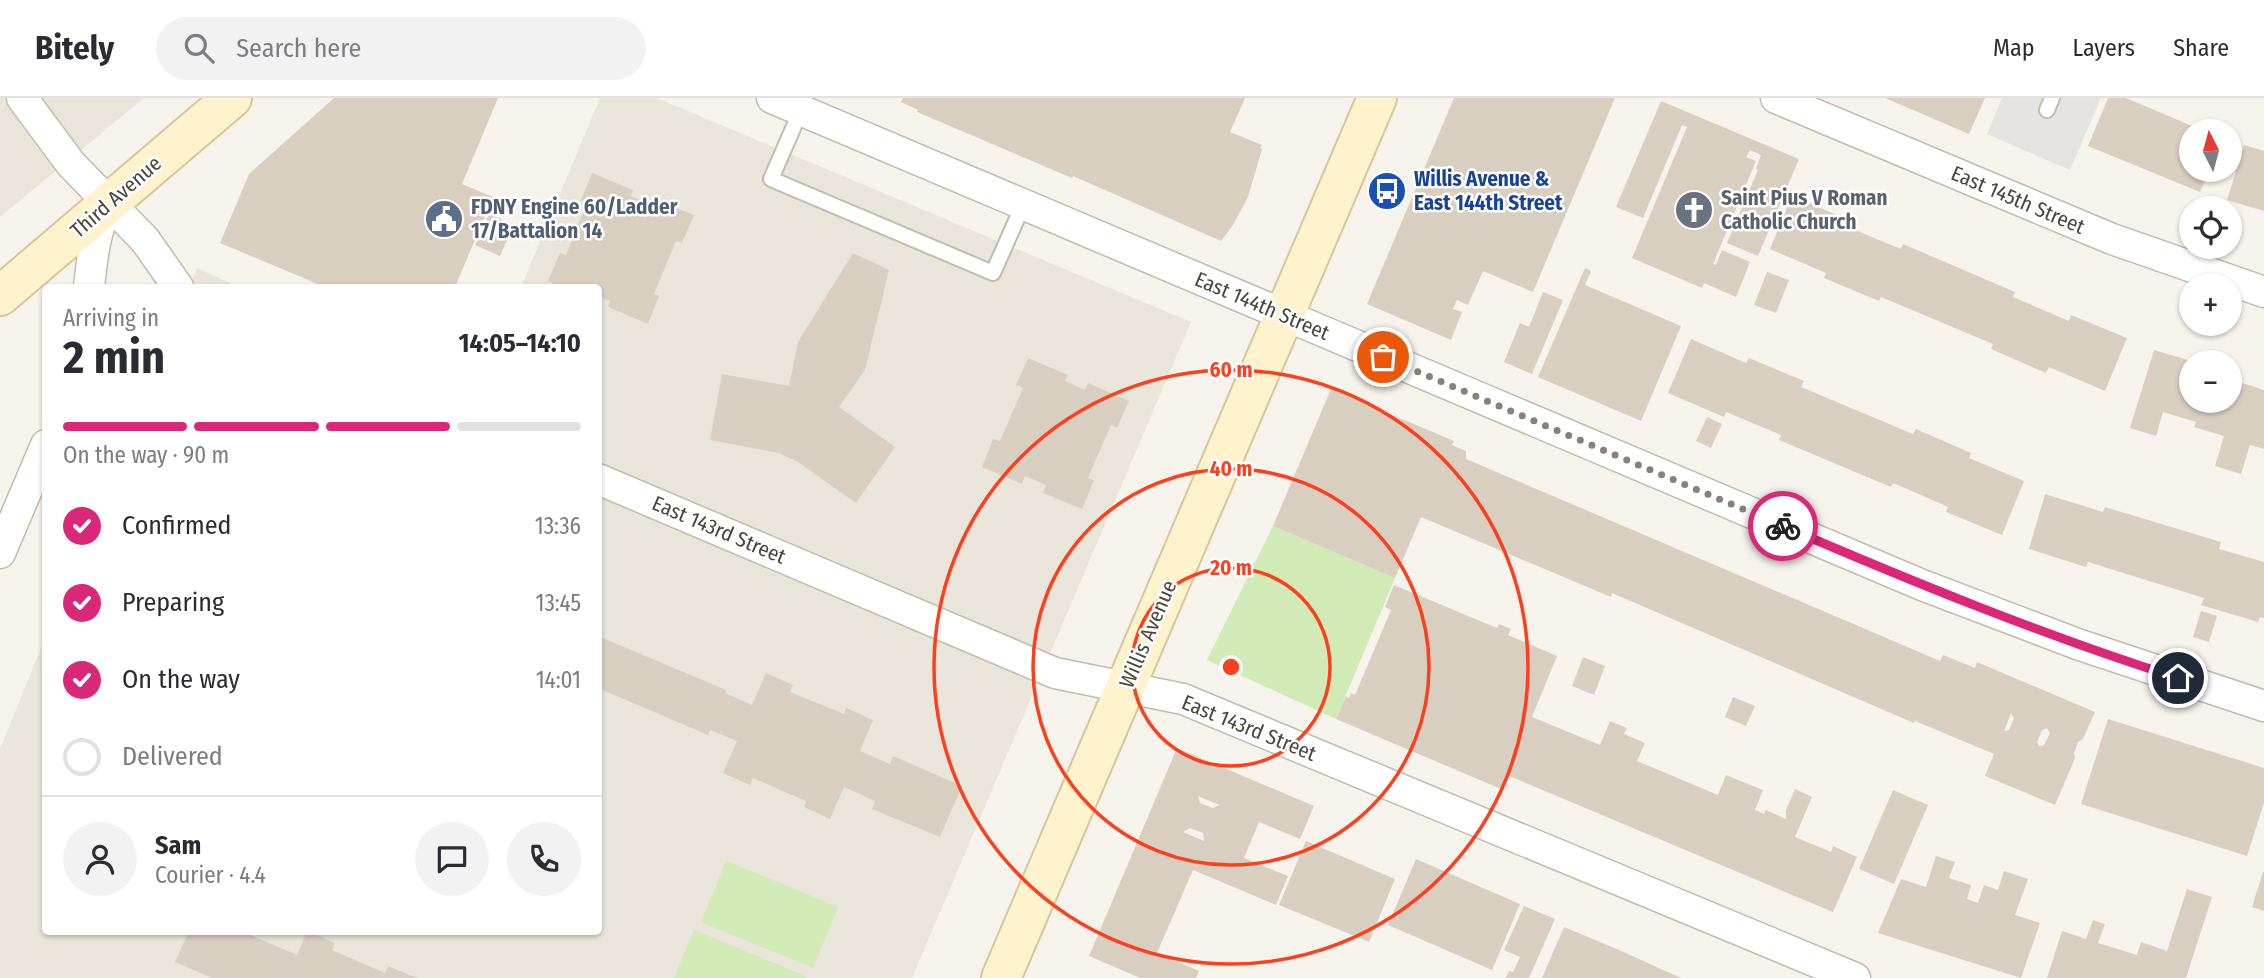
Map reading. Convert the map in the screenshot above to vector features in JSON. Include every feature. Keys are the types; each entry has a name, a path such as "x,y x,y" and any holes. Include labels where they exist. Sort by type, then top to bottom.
{"main road":[{"name":"Third Avenue","path":"0,296 232,98"},
{"name":"Willis Avenue","path":"1001,978 1377,98"}],"street":[{"path":"22,98 71,164 145,240 176,284"},
{"name":"East 144th Street","path":"772,98 1922,585 2080,645 2264,706"},
{"name":"East 145th Street","path":"1776,98 2112,239 2264,292"},
{"path":"89,284 92,250 97,230 109,203"},
{"path":"0,553 42,453"},
{"name":"East 143rd Street","path":"602,481 1055,673 1183,699 1855,978"}],"lane":[{"path":"801,110 771,179 993,273 1023,205"}],"shaded area":[{"path":"0,98 144,98 0,217"},
{"path":"600,98 657,98 1191,322 912,978 0,978 0,749 42,645 42,935 602,935 602,284 522,284"},
{"path":"2002,98 2101,98 2070,170 1987,134"},
{"path":"197,268 232,284 190,284"}],"green space":[{"path":"1273,526 1395,578 1336,719 1207,660"},
{"path":"726,861 838,907 813,968 701,922"},
{"path":"694,930 806,976 806,978 674,978"}],"building":[{"path":"334,98 498,98 462,184 493,197 456,284 318,284 220,243 249,174"},
{"path":"903,98 1245,98 1230,132 1262,145 1262,149 1248,197 1221,241 917,112 918,110 901,102"},
{"path":"1454,98 1615,98 1533,292 1483,271 1468,305 1457,300 1453,309 1462,312 1451,340 1367,304"},
{"path":"1885,98 1985,98 1969,134"},
{"path":"2108,98 2126,98 2179,120 2179,182 2205,182 2200,192 2088,146"},
{"path":"1661,101 1799,159 1758,256 1727,243 1758,170 1756,169 1761,155 1750,150 1746,157 1756,161 1713,264 1716,265 1722,250 1750,262 1736,297 1704,283 1702,288 1632,258 1687,127 1682,125 1643,218 1616,207"},
{"path":"2244,145 2264,151 2264,211 2242,204 2242,196 2228,196 2233,182 2242,182"},
{"path":"592,173 633,190 631,196 651,205 654,199 694,215 682,243 676,241 654,294 659,296 648,324 608,307 610,301 602,298 602,284 554,284 548,281 560,253 566,255 587,203 581,200"},
{"path":"1792,196 1849,220 1846,226 1901,249 1903,244 2015,292 2013,297 2069,321 2071,315 2127,338 2105,391 2049,367 2046,373 1991,349 1993,344 1881,297 1879,301 1824,278 1826,273 1770,249"},
{"path":"489,214 514,225 500,256 475,245"},
{"path":"853,253 889,270 865,370 839,407 895,447 856,503 798,462 779,453 710,440 722,374 789,386 798,342"},
{"path":"1585,268 1591,271 1585,285 1681,326 1641,421 1538,377"},
{"path":"1767,272 1789,280 1776,313 1754,305"},
{"path":"1543,292 1563,300 1532,374 1504,362 1520,323 1529,327"},
{"path":"1691,339 1746,363 1749,358 1804,381 1801,387 1913,434 1916,429 1971,453 1969,458 2024,481 2002,535 1946,512 1948,507 1893,483 1891,487 1779,440 1781,435 1726,412 1724,417 1668,393"},
{"path":"2154,350 2179,357 2179,413 2242,413 2242,383 2264,390 2264,449 2250,445 2241,474 2215,466 2224,436 2194,427 2196,422 2163,412 2156,436 2130,428"},
{"path":"1028,358 1068,375 1065,381 1085,390 1088,383 1129,401 1117,428 1111,425 1088,478 1094,480 1082,509 1043,493 1046,485 1025,476 1022,484 982,467 993,439 1000,441 1023,388 1016,385"},
{"path":"1331,389 1454,441 1452,445 1466,451 1466,459 1940,661 1943,655 1975,668 1977,662 2095,712 2083,739 2078,742 2075,758 2055,805 1985,776 1994,754 1915,721 1914,723 1612,593 1611,597 1421,517 1395,578 1273,526","holes":["2011,713 2014,718 2009,730 2004,731","2047,728 2050,733 2044,745 2039,746 2037,742 2042,730"]},
{"path":"1707,417 1722,424 1711,448 1696,441"},
{"path":"2045,494 2103,512 2105,507 2221,542 2219,549 2264,562 2264,618 2260,617 2258,622 2201,605 2204,598 2088,562 2086,567 2029,549"},
{"path":"1394,585 1497,628 1499,624 1511,629 1508,635 1557,656 1532,717 1600,745 1610,721 1627,728 1624,734 1645,743 1637,761 1718,795 1726,775 1763,790 1755,810 1764,814 1766,810 1786,819 1786,810 1795,789 1812,797 1795,837 1831,852 1833,846 1857,857 1833,912 1507,775 1501,789 1336,719 1346,696 1349,698 1351,693 1355,695 1391,610 1385,607"},
{"path":"2201,611 2217,616 2209,642 2193,637"},
{"path":"602,638 726,690 725,693 752,705 766,673 793,685 790,692 844,714 846,708 873,720 860,751 890,764 893,756 962,786 940,837 872,809 875,801 844,787 830,819 804,807 806,801 753,778 750,785 723,773 737,741 710,730 708,735 602,690"},
{"path":"1583,657 1605,666 1594,695 1572,686"},
{"path":"1733,697 1755,706 1746,726 1725,717"},
{"path":"2108,719 2264,768 2264,803 2247,856 2081,804"},
{"path":"1177,748 1314,806 1300,839 1259,822 1244,858 1288,876 1276,905 1193,870 1157,953 1199,971 1196,978 1140,978 1089,956","holes":["1198,796 1219,805 1213,808 1200,803","1190,828 1203,833 1204,841 1183,832"]},
{"path":"1893,790 1928,805 1894,884 1859,869"},
{"path":"1306,841 1395,879 1369,942 1279,905"},
{"path":"1936,856 1955,862 1949,878 1971,885 1967,899 1978,903 1984,885 1998,890 2004,871 2028,879 2015,915 2040,923 2021,978 1878,933 1901,879 1926,887"},
{"path":"1416,859 1520,904 1492,970 1388,925"},
{"path":"2264,872 2264,911 2252,907"},
{"path":"2187,889 2212,897 2186,978 2047,978 2062,931 2086,939 2093,920 2105,924 2098,943 2137,955 2141,942 2167,951"},
{"path":"1524,906 1555,919 1529,978 1506,978 1509,971 1513,972 1520,957 1504,950"},
{"path":"1564,927 1619,950 1681,978 1542,978"},
{"path":"187,935 250,935 297,955 305,935 316,935 335,943 332,950 385,973 388,966 417,978 212,978 175,962"}],"way so far":[{"path":"1383,357 1783,526"}],"place":[{"name":"Willis Avenue & East 144th Street","path":"1387,191"},
{"name":"Saint Pius V Roman Catholic Church","path":"1694,210"},
{"name":"FDNY Engine 60/Ladder 17/Battalion 14","path":"444,219"}],"route":[{"path":"1783,526 2009,619 2178,678"}]}
